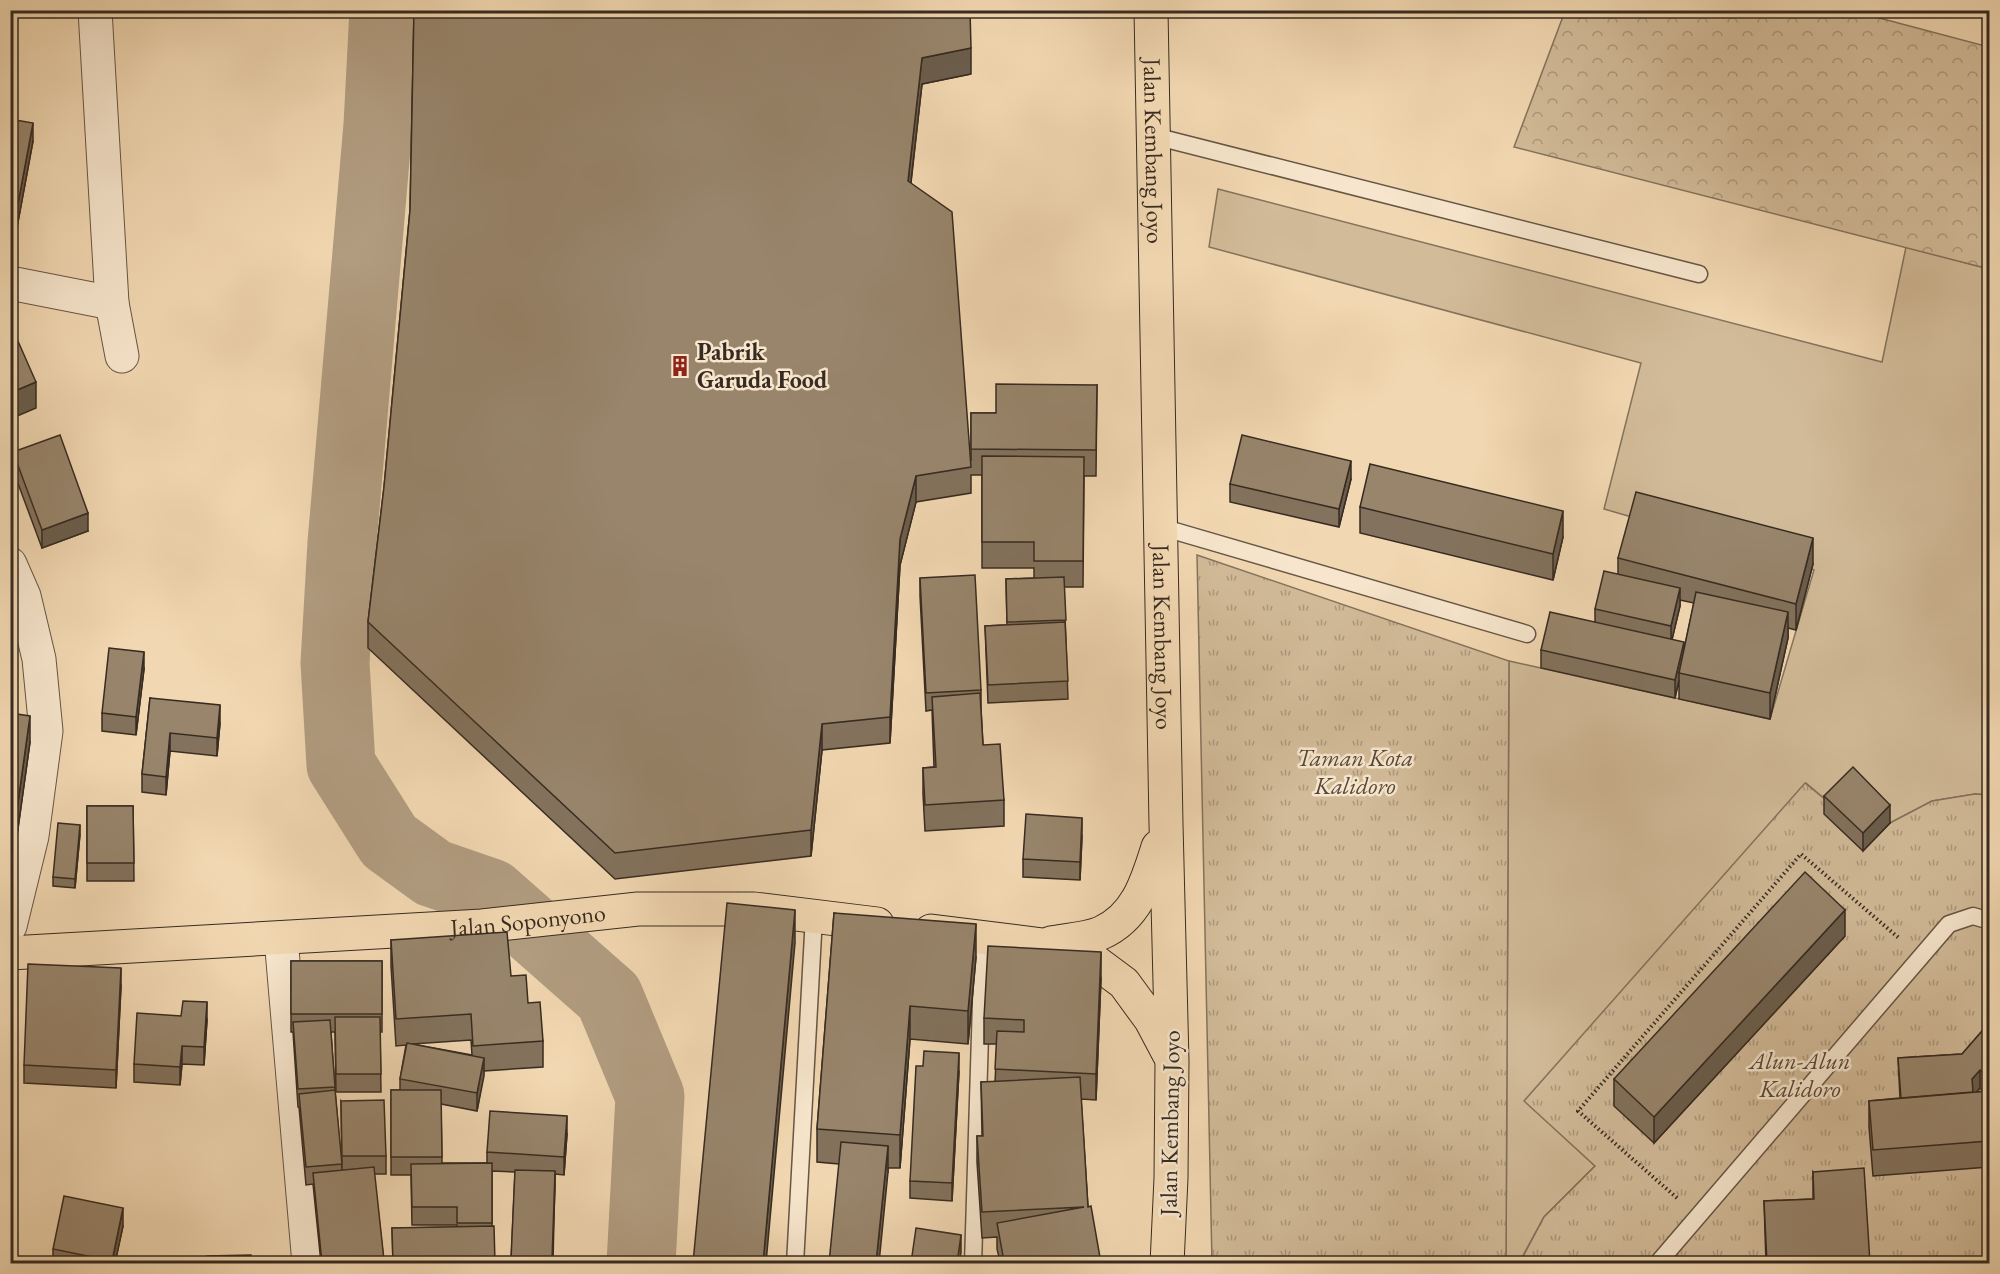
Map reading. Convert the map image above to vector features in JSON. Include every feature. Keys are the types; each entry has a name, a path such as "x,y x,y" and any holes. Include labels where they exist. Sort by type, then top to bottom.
{"main road":[{"name":"Jalan Kembang Joyo","path":"1151,10 1172,1061 1171,1178 1167,1263"},
{"path":"1043,945 1101,933 1128,915 1145,887 1166,824"},
{"name":"Jalan Soponyono","path":"10,953 482,926 638,909 754,909 1043,945"},
{"path":"1043,945 1089,957 1124,984 1151,1020 1172,1061"}],"street":[{"path":"95,10 112,303 122,356"},
{"path":"10,283 112,303"},
{"path":"10,564 24,596 39,659 46,731 32,836 10,926"},
{"path":"281,938 309,1263"}],"lane":[{"path":"1154,136 1699,274"},
{"path":"1161,527 1527,634"},
{"path":"795,1263 814,916"},
{"path":"1658,1263 1949,924 1973,916 1989,921"},
{"path":"973,1263 983,937"}],"path":[{"path":"1697,1217 1578,1112 1801,855 1920,957"}],"green space":[{"path":"1565,11 1853,11 1989,47 1989,269 1514,147"},
{"path":"1218,189 1882,362 1906,247 1989,269 1989,795 1975,794 1932,801 1890,823 1832,805 1806,783 1525,1101 1595,1166 1544,1217 1519,1263 1506,1263 1509,661 1770,719 1814,570 1604,509 1641,363 1209,247"},
{"name":"Taman Kota Kalidoro","path":"1197,555 1509,661 1506,1263 1212,1263"},
{"name":"Alun-Alun Kalidoro","path":"1805,783 1832,805 1853,785 1890,823 1932,801 1975,794 1989,795 1989,1263 1519,1264 1544,1217 1595,1166 1524,1101"}],"building":[{"name":"Pabrik Garuda Food","path":"414,10 970,10 971,48 922,58 908,181 952,212 971,467 916,476 900,539 890,717 822,724 811,830 615,853 368,622 384,487 410,210"},
{"path":"10,119 33,123 15,220 10,219"},
{"path":"10,323 36,382 10,393"},
{"path":"996,384 1097,385 1096,450 971,449 971,413 996,413"},
{"path":"60,435 88,513 42,530 13,452"},
{"path":"1242,435 1351,461 1339,509 1230,484"},
{"path":"982,456 1084,457 1083,561 1034,561 1034,542 982,542"},
{"path":"1370,464 1563,511 1553,554 1360,507"},
{"path":"1636,492 1813,538 1796,604 1618,558"},
{"path":"1604,571 1680,588 1671,626 1595,609"},
{"path":"975,575 981,690 926,693 920,578"},
{"path":"1064,577 1066,620 1007,622 1006,579"},
{"path":"1696,592 1788,612 1770,693 1679,673"},
{"path":"1550,612 1684,642 1675,680 1541,650"},
{"path":"1065,622 1068,681 988,685 985,626"},
{"path":"109,648 144,652 136,717 102,713"},
{"path":"10,673 15,674 10,698"},
{"path":"980,693 983,745 1000,744 1004,800 925,805 923,768 936,767 932,697"},
{"path":"150,698 220,705 217,738 170,733 166,777 142,774"},
{"path":"10,713 30,716 15,824 10,823"},
{"path":"1853,767 1890,805 1863,833 1824,796"},
{"path":"87,806 133,806 134,863 87,863"},
{"path":"1026,814 1082,818 1080,862 1023,859"},
{"path":"58,823 80,825 75,879 53,877"},
{"path":"1805,872 1845,910 1654,1117 1614,1079"},
{"path":"727,903 795,910 763,1263 693,1263"},
{"path":"834,913 976,924 968,1011 910,1006 900,1135 817,1129"},
{"path":"507,932 511,976 526,975 528,1003 540,1002 543,1041 473,1046 471,1014 396,1019 391,940"},
{"path":"988,946 1101,952 1096,1074 995,1069 997,1031 1024,1032 1024,1020 984,1018"},
{"path":"291,961 382,961 382,1014 291,1014"},
{"path":"28,964 121,968 116,1070 24,1065"},
{"path":"183,1001 207,1002 204,1047 182,1046 180,1067 134,1064 137,1013 181,1016"},
{"path":"335,1017 380,1017 381,1074 336,1074"},
{"path":"330,1020 335,1087 298,1089 293,1022"},
{"path":"1989,1023 1989,1079 1980,1070 1972,1079 1973,1092 1901,1098 1898,1058 1962,1054"},
{"path":"407,1043 484,1058 477,1093 400,1079"},
{"path":"924,1051 959,1053 952,1183 910,1181 916,1066 923,1066"},
{"path":"1080,1077 1088,1207 1091,1206 1101,1263 995,1263 994,1257 1003,1256 997,1223 1084,1207 982,1212 977,1136 983,1136 981,1082"},
{"path":"335,1090 342,1164 306,1167 299,1094"},
{"path":"391,1090 441,1090 442,1157 391,1157"},
{"path":"1989,1091 1989,1141 1873,1150 1869,1101"},
{"path":"384,1100 386,1156 342,1156 341,1101"},
{"path":"490,1111 567,1116 564,1157 487,1152"},
{"path":"841,1142 888,1146 876,1263 829,1263"},
{"path":"492,1163 492,1223 457,1223 457,1207 412,1207 411,1164"},
{"path":"374,1167 384,1260 322,1263 313,1173"},
{"path":"1864,1168 1870,1263 1767,1263 1764,1201 1814,1199 1813,1172"},
{"path":"515,1170 555,1171 552,1260 511,1259"},
{"path":"64,1196 123,1208 112,1261 53,1249"},
{"path":"494,1226 495,1263 393,1263 392,1228"},
{"path":"916,1228 961,1235 957,1263 911,1263"},
{"path":"251,1255 251,1263 207,1263 207,1256"}],"waterway":[{"path":"384,10 378,125 342,543 335,663 341,765 389,841 433,873 491,893 609,997 650,1096 641,1264"}],"place":[{"name":"Pabrik Garuda Food","path":"680,366"}]}
